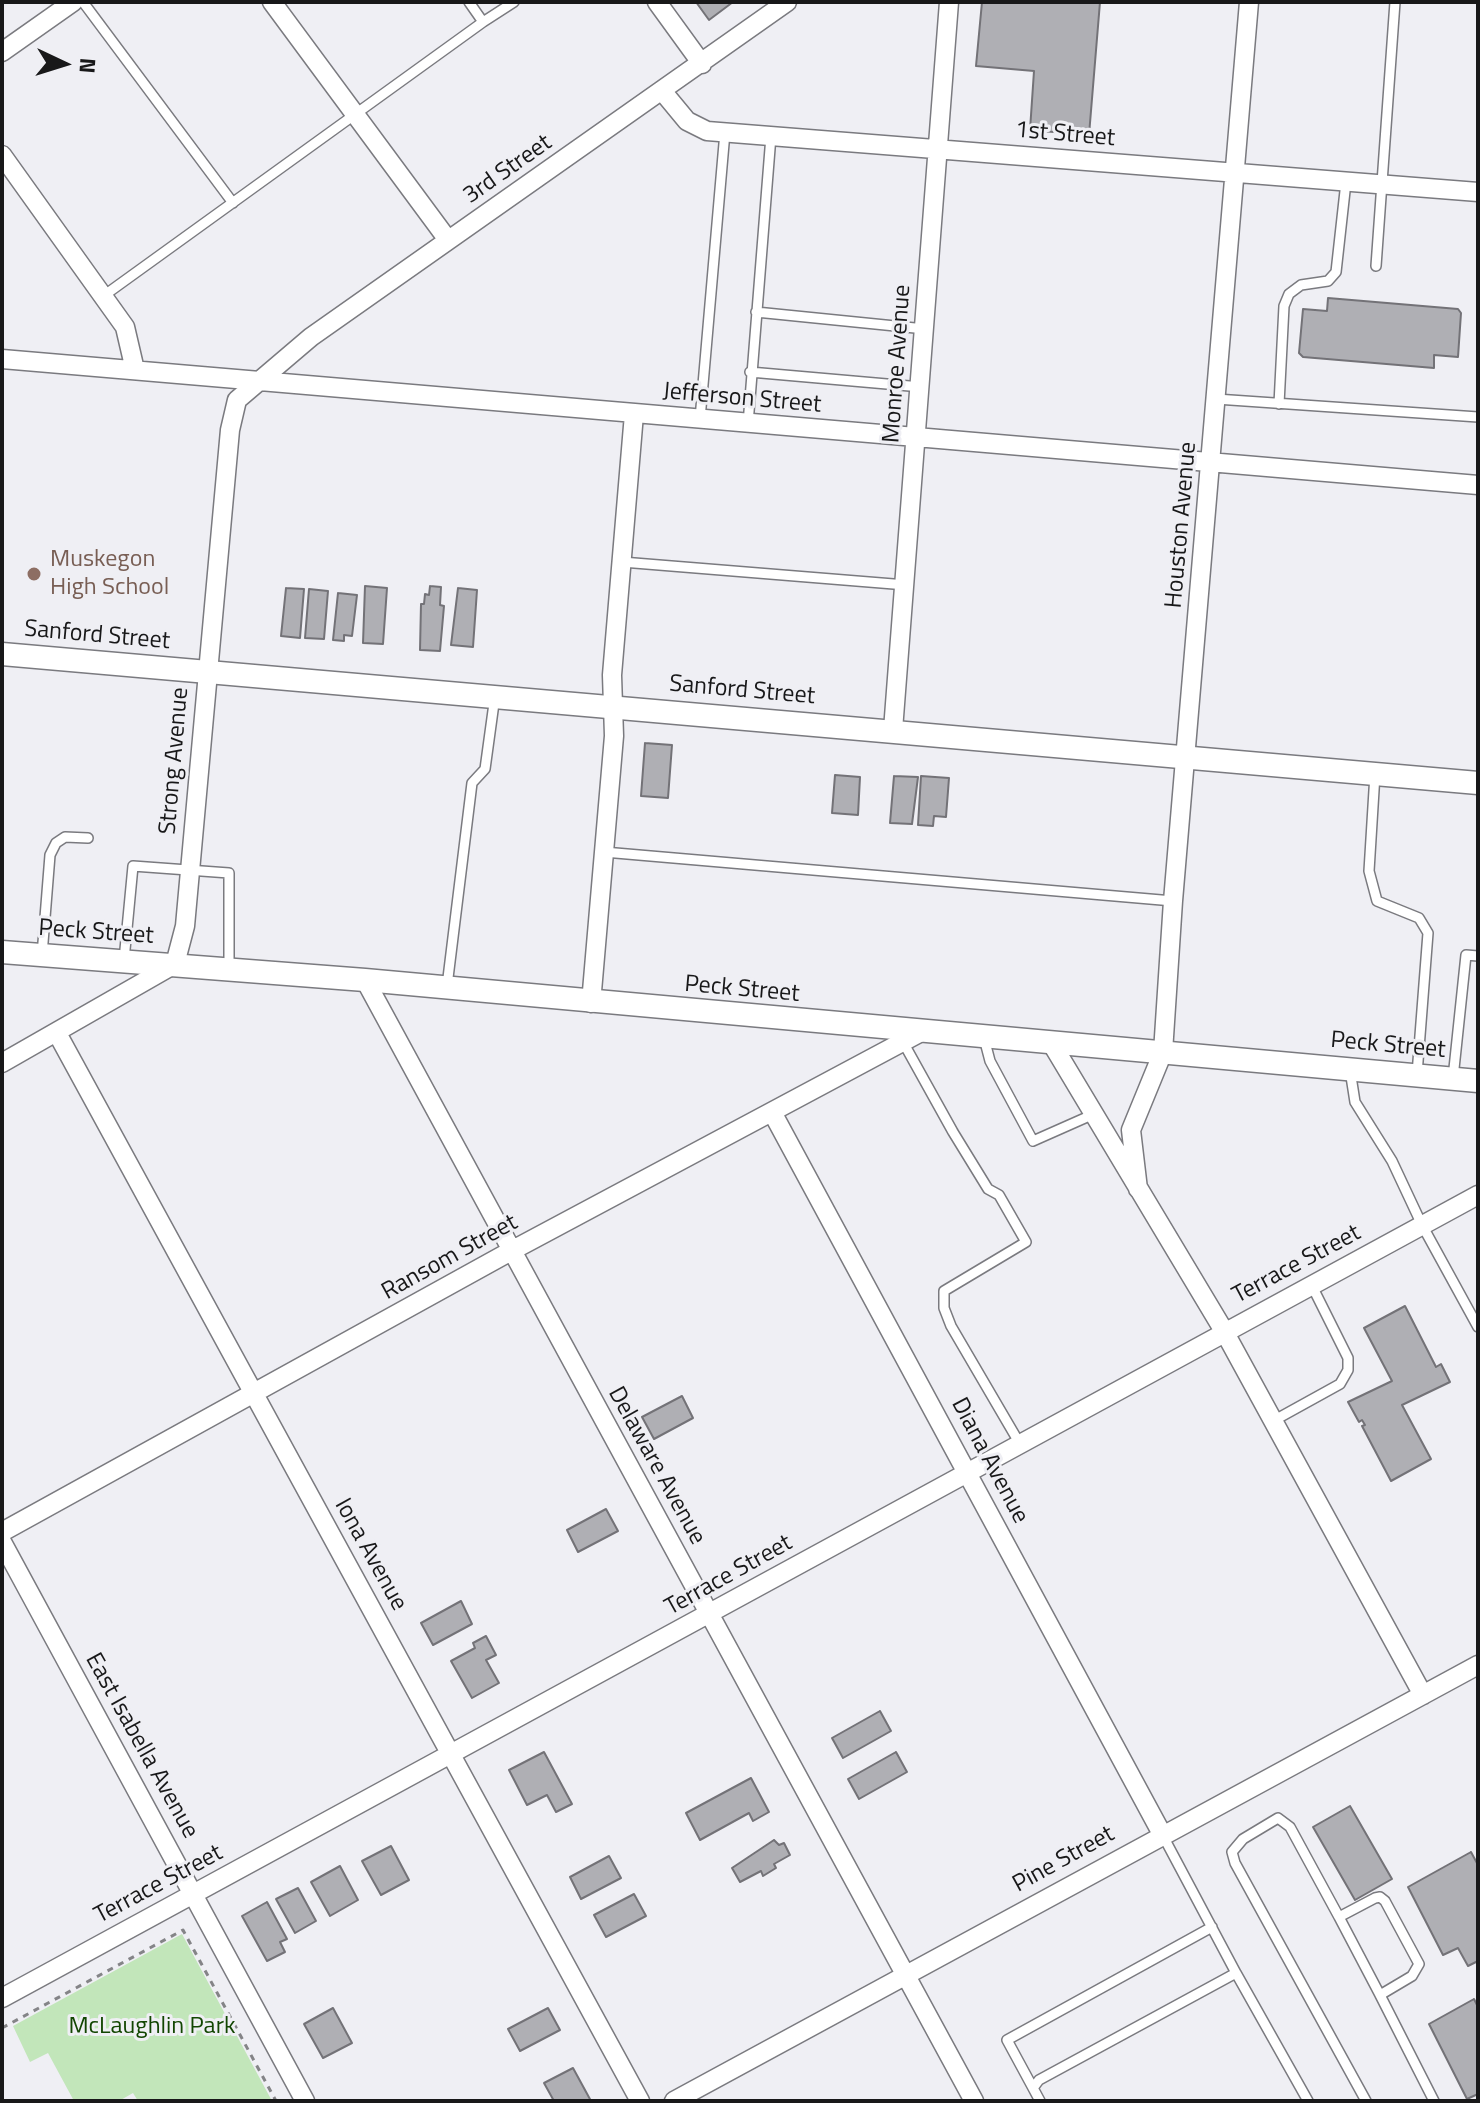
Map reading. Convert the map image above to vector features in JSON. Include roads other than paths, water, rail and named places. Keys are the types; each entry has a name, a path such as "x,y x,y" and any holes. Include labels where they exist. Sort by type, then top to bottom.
{"street":[{"path":"2,52 73,2"},
{"path":"272,2 448,240"},
{"path":"657,2 702,64"},
{"name":"3rd Street","path":"259,380 311,337 787,2"},
{"name":"Monroe Avenue","path":"893,730 949,2"},
{"name":"Houston Avenue","path":"1138,1189 1131,1130 1163,1052 1249,2"},
{"name":"1st Street","path":"663,92 687,121 699,128 725,132 1478,192"},
{"path":"2,155 125,327 135,370"},
{"name":"Jefferson Street","path":"2,359 1478,485"},
{"name":"Strong Avenue","path":"175,964 185,926 230,430 237,400 259,380"},
{"path":"591,1003 614,736 612,706 634,414"},
{"name":"Sanford Street","path":"2,654 1478,783"},
{"path":"1478,772 1478,783"},
{"name":"Peck Street","path":"2,952 447,987 591,1003 1478,1081"},
{"path":"2,1063 175,964"},
{"name":"Delaware Avenue","path":"365,980 974,2101"},
{"name":"Ransom Street","path":"2,1532 511,1251 923,1031"},
{"name":"Iona Avenue","path":"57,1033 640,2101"},
{"path":"1052,1044 1224,1331 1423,1695"},
{"name":"Diana Avenue","path":"772,1112 1162,1834"},
{"name":"Terrace Street","path":"2,1998 1478,1195"},
{"name":"East Isabella Avenue","path":"2,1542 305,2101"},
{"name":"Pine Street","path":"674,2101 1478,1665"}],"lane":[{"path":"83,2 233,203"},
{"path":"469,2 483,22"},
{"path":"102,297 514,2"},
{"path":"1376,266 1395,2"},
{"path":"700,419 725,132"},
{"path":"748,424 771,136"},
{"path":"1279,404 1284,306 1289,294 1301,285 1328,281 1336,272 1346,181"},
{"path":"756,312 925,329"},
{"path":"750,372 921,387"},
{"path":"1216,399 1478,417"},
{"path":"622,562 906,585"},
{"path":"447,987 472,783 485,769 495,696"},
{"path":"1375,774 1369,871 1377,901 1419,918 1428,933 1417,1075"},
{"path":"42,955 50,855 56,843 65,837 88,838"},
{"path":"604,852 1173,901"},
{"path":"124,963 133,866 229,873 229,968"},
{"path":"1453,1078 1466,955 1478,956"},
{"path":"984,1038 990,1061 1033,1141 1094,1114"},
{"path":"903,1042 988,1189 999,1195 1026,1242 944,1291 944,1308 951,1326 1020,1444"},
{"path":"1350,1069 1355,1102 1392,1161 1422,1225 1478,1327"},
{"path":"1273,1421 1340,1384 1348,1370 1348,1358 1311,1284"},
{"path":"1366,2101 1232,1852 1256,1830 1278,1818 1286,1821 1339,1917 1434,2101"},
{"path":"1162,1834 1308,2101"},
{"path":"1339,1917 1375,1898 1383,1898 1417,1959 1417,1971 1412,1976 1380,1995"},
{"path":"1040,2101 1007,2040 1212,1927"},
{"path":"1033,2088 1044,2077 1236,1973"}],"place":[{"name":"Muskegon High School","path":"34,574"}],"park label":[{"name":"McLaughlin Park","path":"152,2027"}]}
